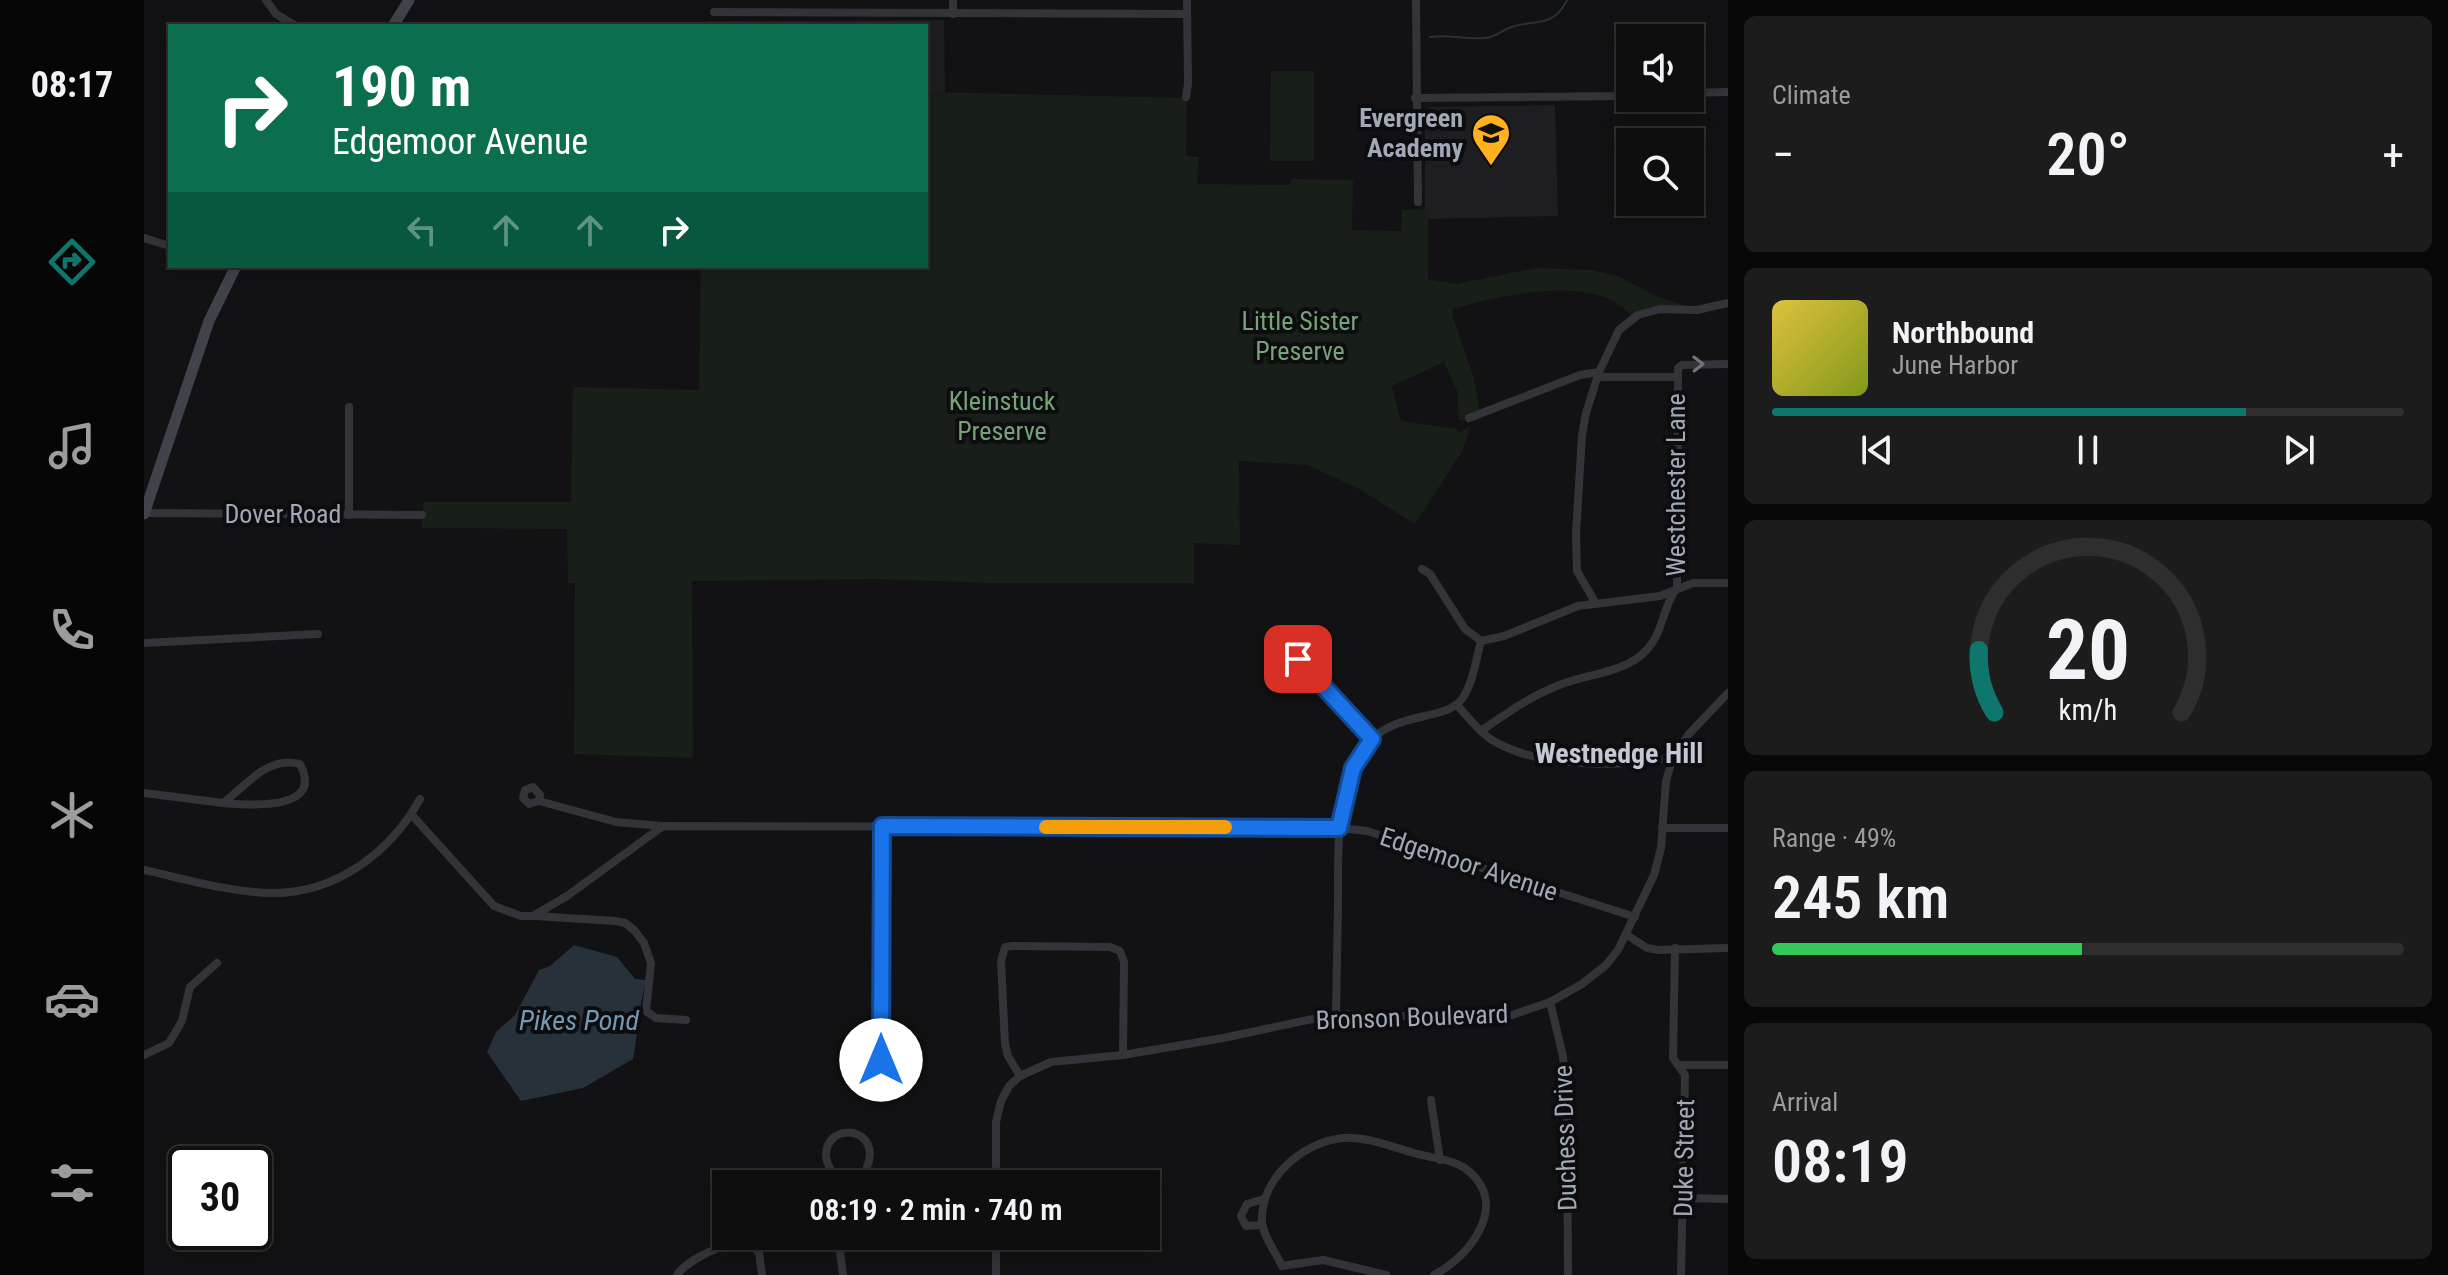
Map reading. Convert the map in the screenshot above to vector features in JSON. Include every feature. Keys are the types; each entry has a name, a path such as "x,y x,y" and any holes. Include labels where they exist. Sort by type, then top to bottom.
{"main road":[{"path":"394,24 409,0"},
{"path":"144,514 209,321 235,268"}],"street":[{"path":"266,0 276,14 293,24"},
{"path":"953,0 953,14"},
{"path":"1186,97 1187,0"},
{"path":"1416,0 1418,202"},
{"path":"756,1 756,12"},
{"path":"714,12 1187,14"},
{"path":"1704,93 1728,92"},
{"path":"1415,98 1616,96"},
{"path":"144,238 168,245"},
{"path":"1595,602 1577,571 1575,560 1578,464 1586,413 1598,374 1625,323 1649,311 1697,310 1728,303"},
{"name":"Westchester Lane","path":"1481,731 1536,695 1563,683 1614,669 1639,657 1659,632 1667,601 1677,588 1678,368 1682,365 1728,364"},
{"path":"1469,418 1580,375 1677,377"},
{"path":"349,407 349,515"},
{"name":"Dover Road","path":"144,514 422,515"},
{"path":"1422,569 1430,574 1465,629 1481,641 1504,636 1558,613 1595,602 1660,596 1693,583 1728,583"},
{"path":"1272,632 1372,739"},
{"path":"144,643 318,634"},
{"path":"1336,1014 1339,828 1353,768 1372,739 1389,725 1457,705 1465,696 1481,641"},
{"name":"Bronson Boulevard","path":"1020,1076 1051,1062 1123,1055 1336,1014 1495,1018 1550,1002 1582,984 1606,965 1627,935 1657,865 1666,781 1673,757 1689,734 1728,693"},
{"path":"1457,705 1481,731 1513,749 1561,760 1617,764 1673,757"},
{"path":"144,793 223,803 279,805 297,796 306,783 305,773 300,764 286,760 268,765 223,803"},
{"path":"144,870 250,891 287,892 322,885 359,867 386,844 420,799"},
{"name":"Edgemoor Avenue","path":"539,801 616,822 663,826 1339,828 1367,831 1635,917"},
{"path":"411,814 494,906 513,915 615,921 628,925 644,943 651,963 646,1011 656,1018 686,1020"},
{"path":"533,916 567,896 663,826"},
{"path":"881,1060 882,826"},
{"path":"1662,828 1728,828"},
{"path":"1627,935 1647,948 1659,950 1728,948"},
{"path":"996,1170 998,1110 1004,1094 1020,1076 1005,1044 1001,961 1005,947 1110,947 1120,951 1124,962 1123,1055"},
{"name":"Duke Street","path":"1675,948 1673,1058 1685,1075 1681,1275"},
{"path":"144,1055 169,1043 182,1021 190,987 217,963"},
{"name":"Duchess Drive","path":"1550,1002 1563,1056 1567,1107 1568,1275"},
{"path":"1678,1065 1728,1065"},
{"path":"1431,1100 1440,1160"},
{"path":"830,1170 826,1152 829,1143 836,1135 846,1131 858,1134 867,1141 870,1155 865,1170"},
{"path":"1282,1266 1262,1225 1264,1199 1274,1179 1293,1159 1309,1149 1332,1140 1356,1139 1455,1163 1470,1171 1481,1187 1485,1212 1479,1235 1447,1268 1434,1275"},
{"path":"1684,1198 1728,1199"},
{"path":"1262,1225 1246,1226 1241,1216 1247,1204 1264,1199"},
{"path":"677,1275 684,1265 731,1243 747,1244 759,1252 762,1275"},
{"path":"840,1250 843,1275"},
{"path":"996,1250 996,1275"},
{"path":"1276,1275 1282,1266 1323,1260 1386,1275"}],"shaded area":[{"path":"944,20 945,92 928,92 928,24 706,24 707,21"},
{"name":"Evergreen Academy","path":"1555,105 1558,216 1425,219 1425,118 1429,107"}],"green space":[{"path":"1271,71 1314,71 1314,161 1270,161"},
{"name":"Kleinstuck Preserve","path":"928,92 1187,98 1186,156 1199,157 1197,184 1290,185 1291,179 1353,180 1352,230 1401,231 1402,210 1428,209 1428,279 1456,284 1536,268 1590,270 1618,276 1655,296 1681,304 1682,310 1633,317 1617,303 1573,291 1522,294 1453,309 1452,315 1473,375 1480,413 1459,421 1457,391 1444,362 1392,386 1401,421 1457,429 1457,433 1470,426 1463,450 1415,524 1359,489 1308,465 1239,461 1240,545 1194,543 1194,583 991,583 876,579 692,581 693,758 574,754 575,583 568,583 567,529 422,528 423,502 571,502 573,387 699,390 701,268 928,268"}],"water":[{"name":"Pikes Pond","path":"574,945 617,957 635,979 646,980 633,1059 583,1088 521,1101 487,1052 496,1032 515,1015 539,970 550,966"}],"waterway":[{"path":"1430,37 1489,37 1518,25 1549,19 1567,0"}],"slow traffic":[{"path":"1046,827 1225,827"}],"place":[{"name":"Evergreen Academy","path":"1491,167"}],"district":[{"name":"Westnedge Hill","path":"1619,753"}],"route":[{"path":"881,1060 882,826 1339,828 1353,768 1372,739 1298,659"}],"park label":[{"name":"Little Sister Preserve","path":"1300,336"}]}
